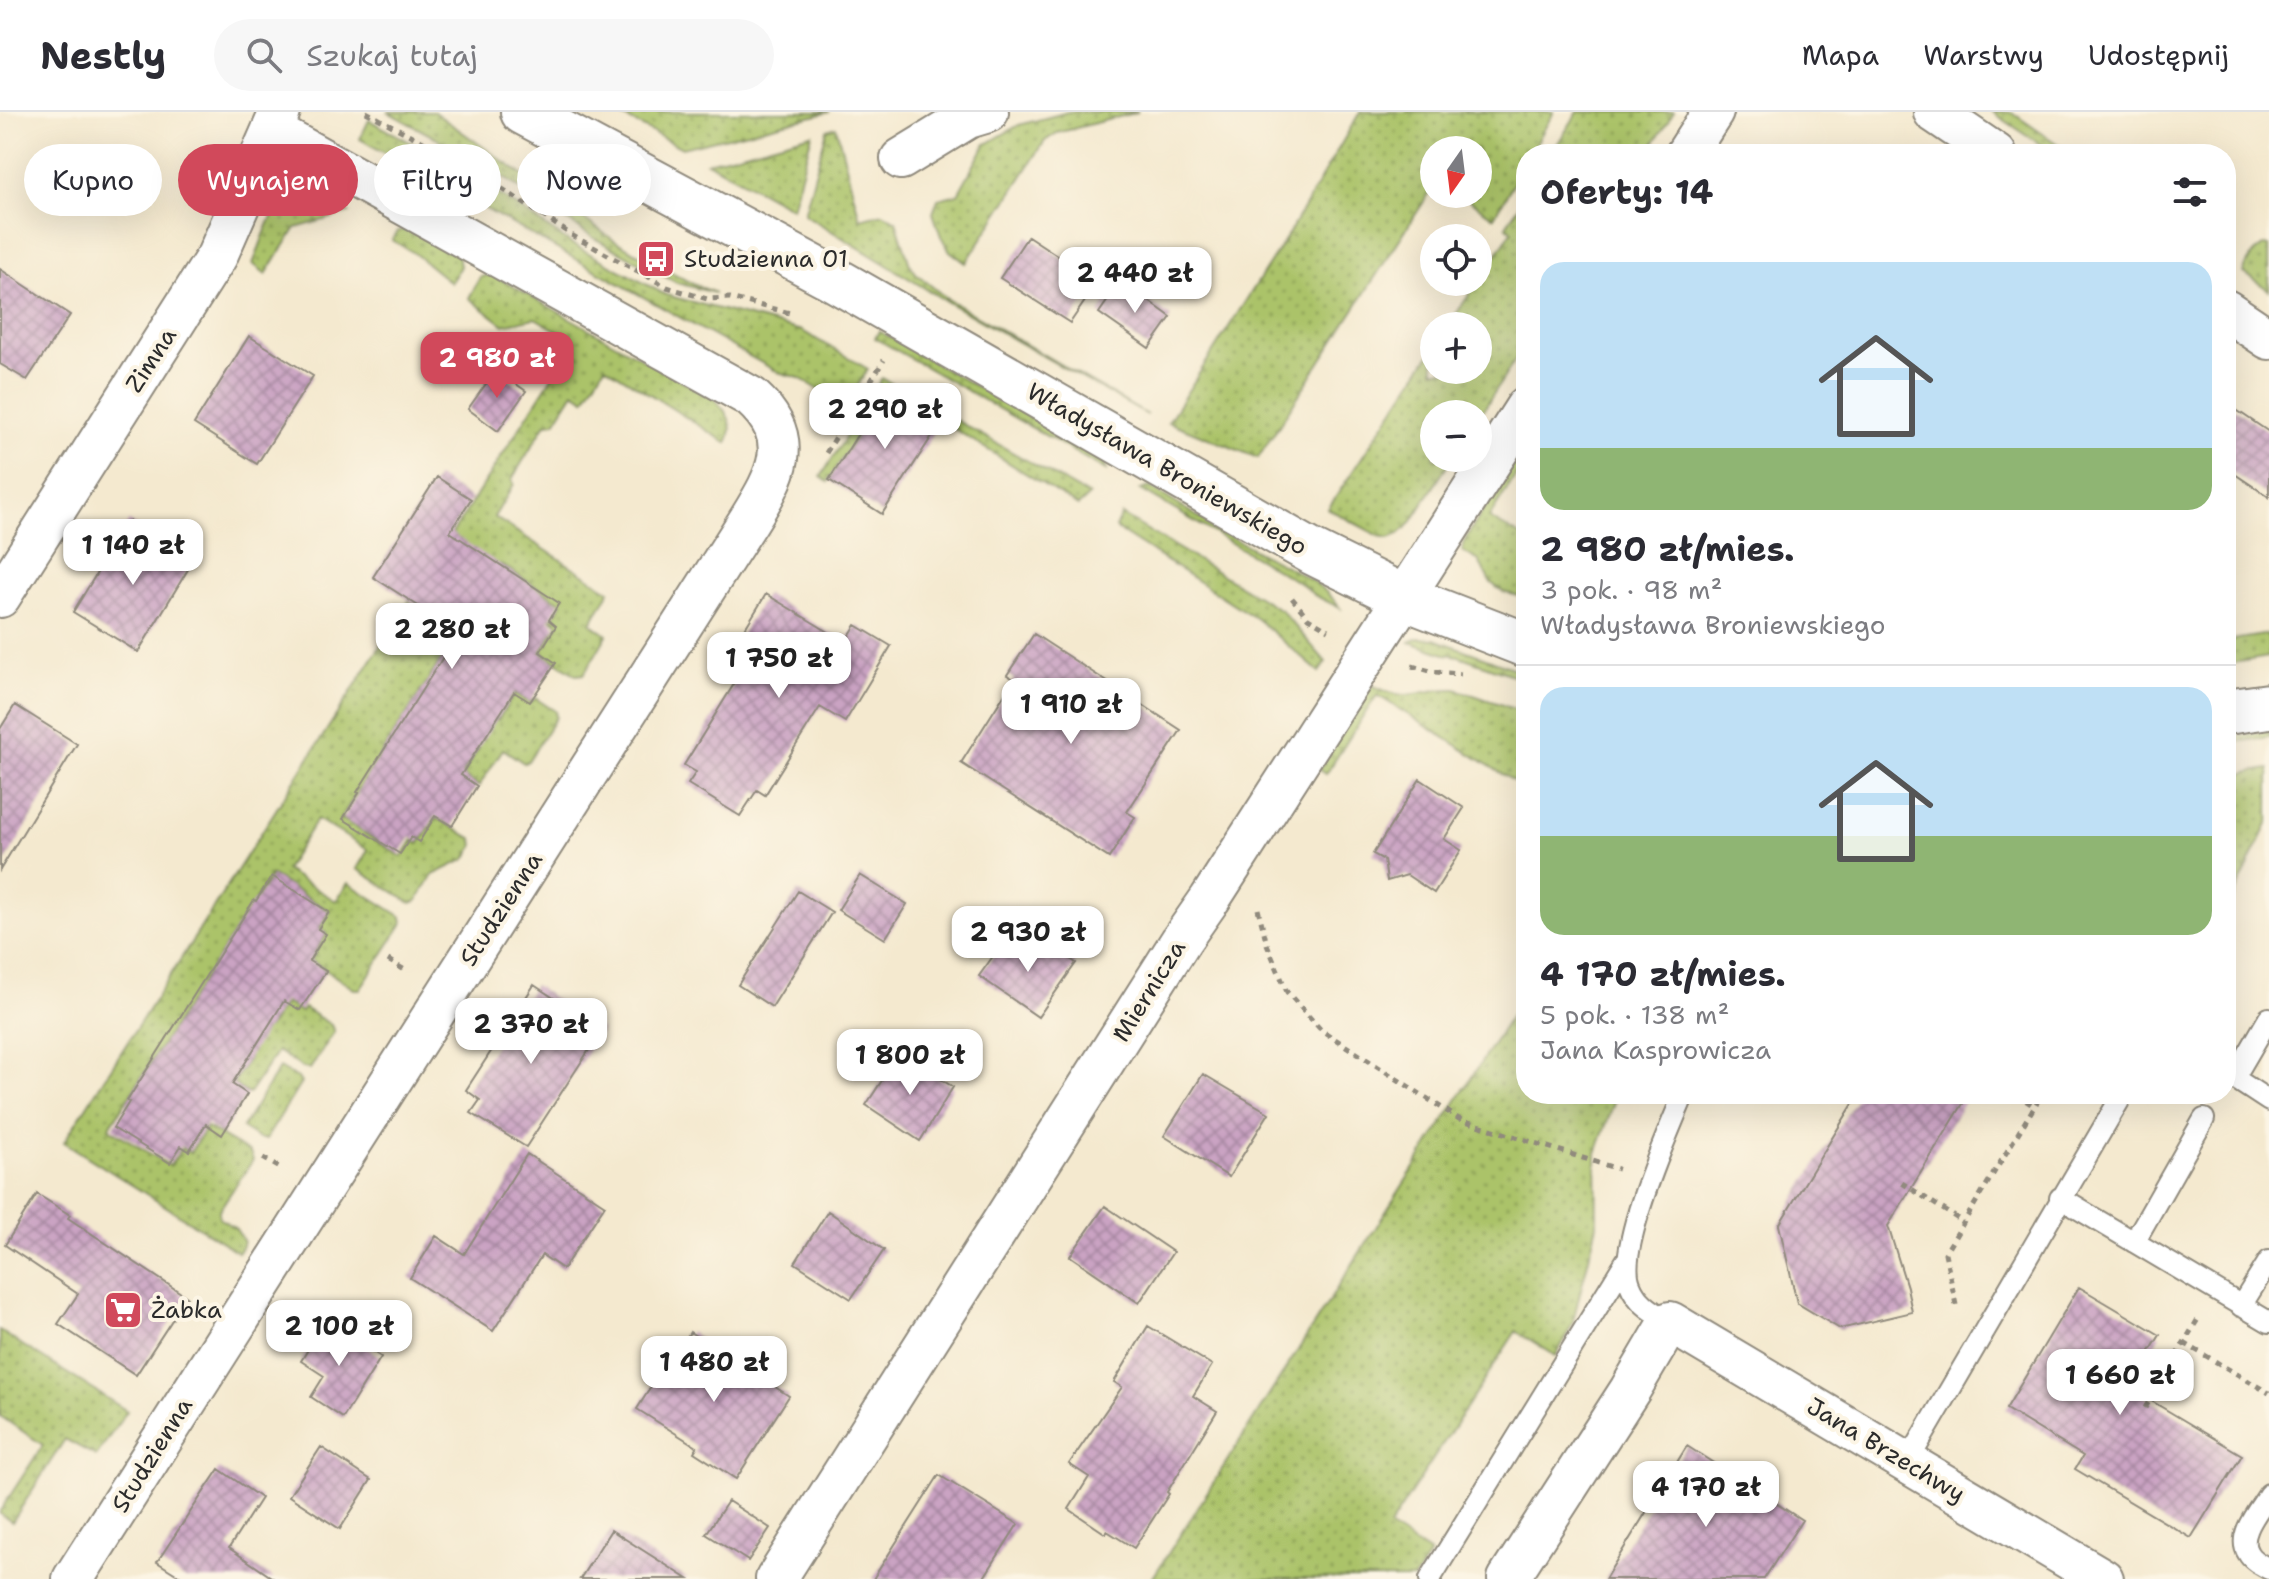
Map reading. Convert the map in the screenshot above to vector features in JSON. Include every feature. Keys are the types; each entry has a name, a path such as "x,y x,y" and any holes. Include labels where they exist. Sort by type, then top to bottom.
{"street":[{"name":"Władysława Broniewskiego","path":"523,112 827,275 1312,552 1403,597 1516,641"},
{"path":"901,159 968,118 988,112"},
{"path":"1692,144 1713,112"},
{"path":"1934,112 1981,144"},
{"name":"Studzienna","path":"73,1579 749,520 778,466 777,434 771,418 751,397 276,122"},
{"name":"Zimna","path":"0,597 207,273 227,236 276,122"},
{"path":"2236,317 2269,339"},
{"name":"Miernicza","path":"776,1579 1182,939 1516,422"},
{"path":"2236,711 2269,706"},
{"path":"1508,1579 1630,1390 1670,1322"},
{"name":"Jana Brzechwy","path":"1670,1322 2103,1579"}],"lane":[{"path":"2236,1067 2269,1018"},
{"path":"2236,1080 2269,1101"},
{"path":"1430,1579 1626,1261 1649,1178 1680,1104"},
{"path":"1907,1463 2117,1104"},
{"path":"2134,1242 2204,1119"},
{"path":"2060,1198 2269,1322"},
{"path":"1626,1261 1629,1283 1638,1298 1670,1322"},
{"path":"2241,1306 2269,1261"},
{"path":"2269,1494 2246,1532 2244,1543 2253,1559 2269,1569"}],"path":[{"path":"366,112 483,174 573,236 667,287 707,299 730,298"},
{"path":"1403,662 1434,672 1463,674"},
{"path":"1234,861 1250,882 1267,944 1287,992 1321,1030 1459,1119 1649,1178"},
{"path":"1957,1308 1945,1253 2034,1106 2031,1104"},
{"path":"1902,1183 1963,1222"},
{"path":"2145,1408 2203,1309"},
{"path":"2184,1343 2269,1393"}],"green space":[{"path":"388,112 434,112 479,144 447,144"},
{"path":"614,112 830,112 682,148"},
{"path":"1068,112 1138,112 1057,133 1045,141 966,263 950,251 933,213 938,199 958,194 985,145 1019,125"},
{"path":"1360,112 1554,112 1536,144 1516,144 1516,178 1494,217 1481,208 1492,208 1492,136 1420,136 1420,208 1258,458 1168,422 1286,238"},
{"path":"1578,112 1674,112 1653,144 1557,144"},
{"path":"1992,112 2011,112 2057,144 2040,144"},
{"path":"369,120 414,144 374,144 374,147 360,139"},
{"path":"836,127 860,219 883,213 896,221 910,265 917,274 946,298 1147,415 944,300 804,214 827,130"},
{"path":"812,134 792,208 707,162"},
{"path":"501,160 517,171 517,187 501,176"},
{"path":"501,196 517,207 517,216 531,216 570,243 666,295 802,331 868,369 846,405 799,378 778,372 498,216 501,216"},
{"path":"1516,210 1516,359 1490,400 1420,400 1420,472 1443,472 1410,524 1389,538 1379,536 1328,509 1420,369 1420,384 1492,384 1492,312 1457,312 1468,296 1492,296 1492,261 1512,231 1506,226"},
{"path":"273,216 338,216 296,228 266,274 253,264"},
{"path":"561,216 580,216 615,241 715,293 677,283 592,237"},
{"path":"408,228 458,256 460,266 451,283 414,253 392,240 398,231"},
{"path":"2265,245 2269,246 2269,290 2244,273 2251,257"},
{"path":"491,274 714,399 729,419 730,436 727,443 605,366 585,399 574,392 555,422 546,423 512,479 514,484 494,517 610,591 591,623 607,635 584,674 576,675 541,651 559,625 552,619 562,603 502,565 341,818 402,857 413,840 419,844 436,818 473,839 474,846 466,859 433,875 417,901 411,903 357,869 368,850 317,819 285,870 336,901 348,883 402,917 403,923 360,989 354,989 311,960 327,933 320,928 330,911 271,875 109,1128 170,1166 182,1148 190,1153 206,1127 250,1153 253,1160 219,1210 219,1218 236,1229 244,1242 238,1252 64,1142 575,341 535,318 504,325 469,298 480,277"},
{"path":"879,331 1104,460 1106,470 875,338"},
{"path":"882,378 1089,496 1078,506 887,387 828,482 821,477"},
{"path":"1516,459 1516,476 1489,518 1516,533 1516,595 1503,592 1490,582 1479,561 1462,551 1466,538"},
{"path":"1150,487 1312,581 1340,608 1141,490"},
{"path":"1122,515 1281,610 1326,662 1319,672 1257,619 1118,530 1115,527"},
{"path":"2269,634 2269,657 2236,662 2236,639"},
{"path":"1417,638 1435,639 1516,669 1516,676 1459,656 1410,642"},
{"path":"1372,685 1406,695 1456,689 1516,710 1516,783 1377,695 1326,774 1319,769"},
{"path":"515,693 531,703 535,698 555,711 556,717 528,761 524,763 503,749 479,786 462,775 479,748 472,744 490,716 498,720"},
{"path":"2269,731 2269,737 2236,742 2236,736"},
{"path":"2269,769 2269,822 2236,892 2236,774"},
{"path":"285,1003 301,1012 304,1008 331,1025 334,1032 310,1069 303,1068 277,1051 249,1094 233,1084 249,1057 242,1053 260,1024 268,1028"},
{"path":"1516,1008 1516,1104 1613,1104 1596,1153 1597,1225 1572,1325 1556,1356 1516,1331 1389,1527 1430,1554 1414,1579 1152,1579"},
{"path":"279,1068 298,1078 301,1083 266,1139 259,1139 242,1128"},
{"path":"0,1331 127,1411 96,1456 65,1439 12,1522 0,1511 43,1445 0,1416"}],"building":[{"path":"1028,236 1098,282 1070,323 1000,278"},
{"path":"0,269 70,315 27,380 0,364"},
{"path":"1121,281 1171,317 1149,348 1099,313"},
{"path":"249,336 313,376 257,464 194,424"},
{"path":"496,370 526,391 498,431 468,409"},
{"path":"887,388 941,422 882,514 829,480"},
{"path":"2236,410 2269,432 2269,497 2236,475"},
{"path":"437,477 471,499 450,532 559,603 549,620 556,626 540,652 556,663 530,702 514,692 461,775 477,786 452,826 435,816 419,842 411,837 400,854 343,819 459,632 373,577"},
{"path":"129,521 193,561 138,652 73,612"},
{"path":"766,594 845,642 856,625 891,646 845,722 820,707 765,795 757,790 740,816 688,784 696,772 684,765 747,663 730,653"},
{"path":"1034,634 1181,730 1127,812 1135,817 1109,858 961,763 1014,679 1007,675"},
{"path":"15,705 77,744 0,870 0,729"},
{"path":"1420,779 1464,808 1444,839 1461,850 1434,893 1407,875 1387,881 1384,860 1373,854"},
{"path":"860,875 907,904 885,939 838,910"},
{"path":"272,876 329,912 318,929 326,934 309,961 326,971 300,1010 284,1001 232,1084 247,1094 222,1135 206,1124 189,1151 181,1146 170,1163 113,1128 127,1101"},
{"path":"798,891 832,912 772,1007 738,985"},
{"path":"1006,938 1033,956 1044,941 1076,963 1038,1017 979,976"},
{"path":"534,985 602,1030 526,1147 471,1113 480,1100 466,1090"},
{"path":"900,1053 953,1087 920,1141 866,1105"},
{"path":"1203,1074 1269,1113 1229,1177 1164,1136"},
{"path":"1853,1104 1963,1104 1888,1226 1912,1312 1840,1329 1797,1303 1779,1225"},
{"path":"527,1154 605,1205 563,1269 542,1255 493,1331 410,1278 436,1236 464,1254"},
{"name":"Żabka","path":"37,1194 187,1297 136,1375 58,1324 78,1294 5,1245"},
{"path":"1105,1206 1173,1252 1139,1303 1070,1256"},
{"path":"828,1211 884,1250 851,1299 795,1263"},
{"path":"2079,1287 2160,1335 2128,1387 2242,1455 2191,1538 2075,1469 2083,1456 2006,1409"},
{"path":"325,1322 381,1357 343,1418 311,1397 324,1376 301,1361"},
{"path":"1148,1326 1212,1365 1193,1396 1217,1411 1134,1548 1107,1531 1106,1534 1069,1509 1089,1477 1069,1464 1122,1387 1114,1382"},
{"path":"690,1332 789,1396 736,1479 694,1452 697,1447 637,1409"},
{"path":"1687,1446 1802,1520 1764,1579 1605,1579"},
{"path":"321,1447 371,1480 340,1529 289,1496"},
{"path":"219,1469 261,1498 229,1548 274,1579 184,1579 157,1562"},
{"path":"939,1475 1018,1524 983,1579 873,1579"},
{"path":"728,1501 770,1528 748,1561 706,1534"},
{"path":"611,1530 688,1579 580,1579"}],"place":[{"name":"Studzienna 01","path":"656,259"},
{"name":"Żabka","path":"123,1310"}]}
